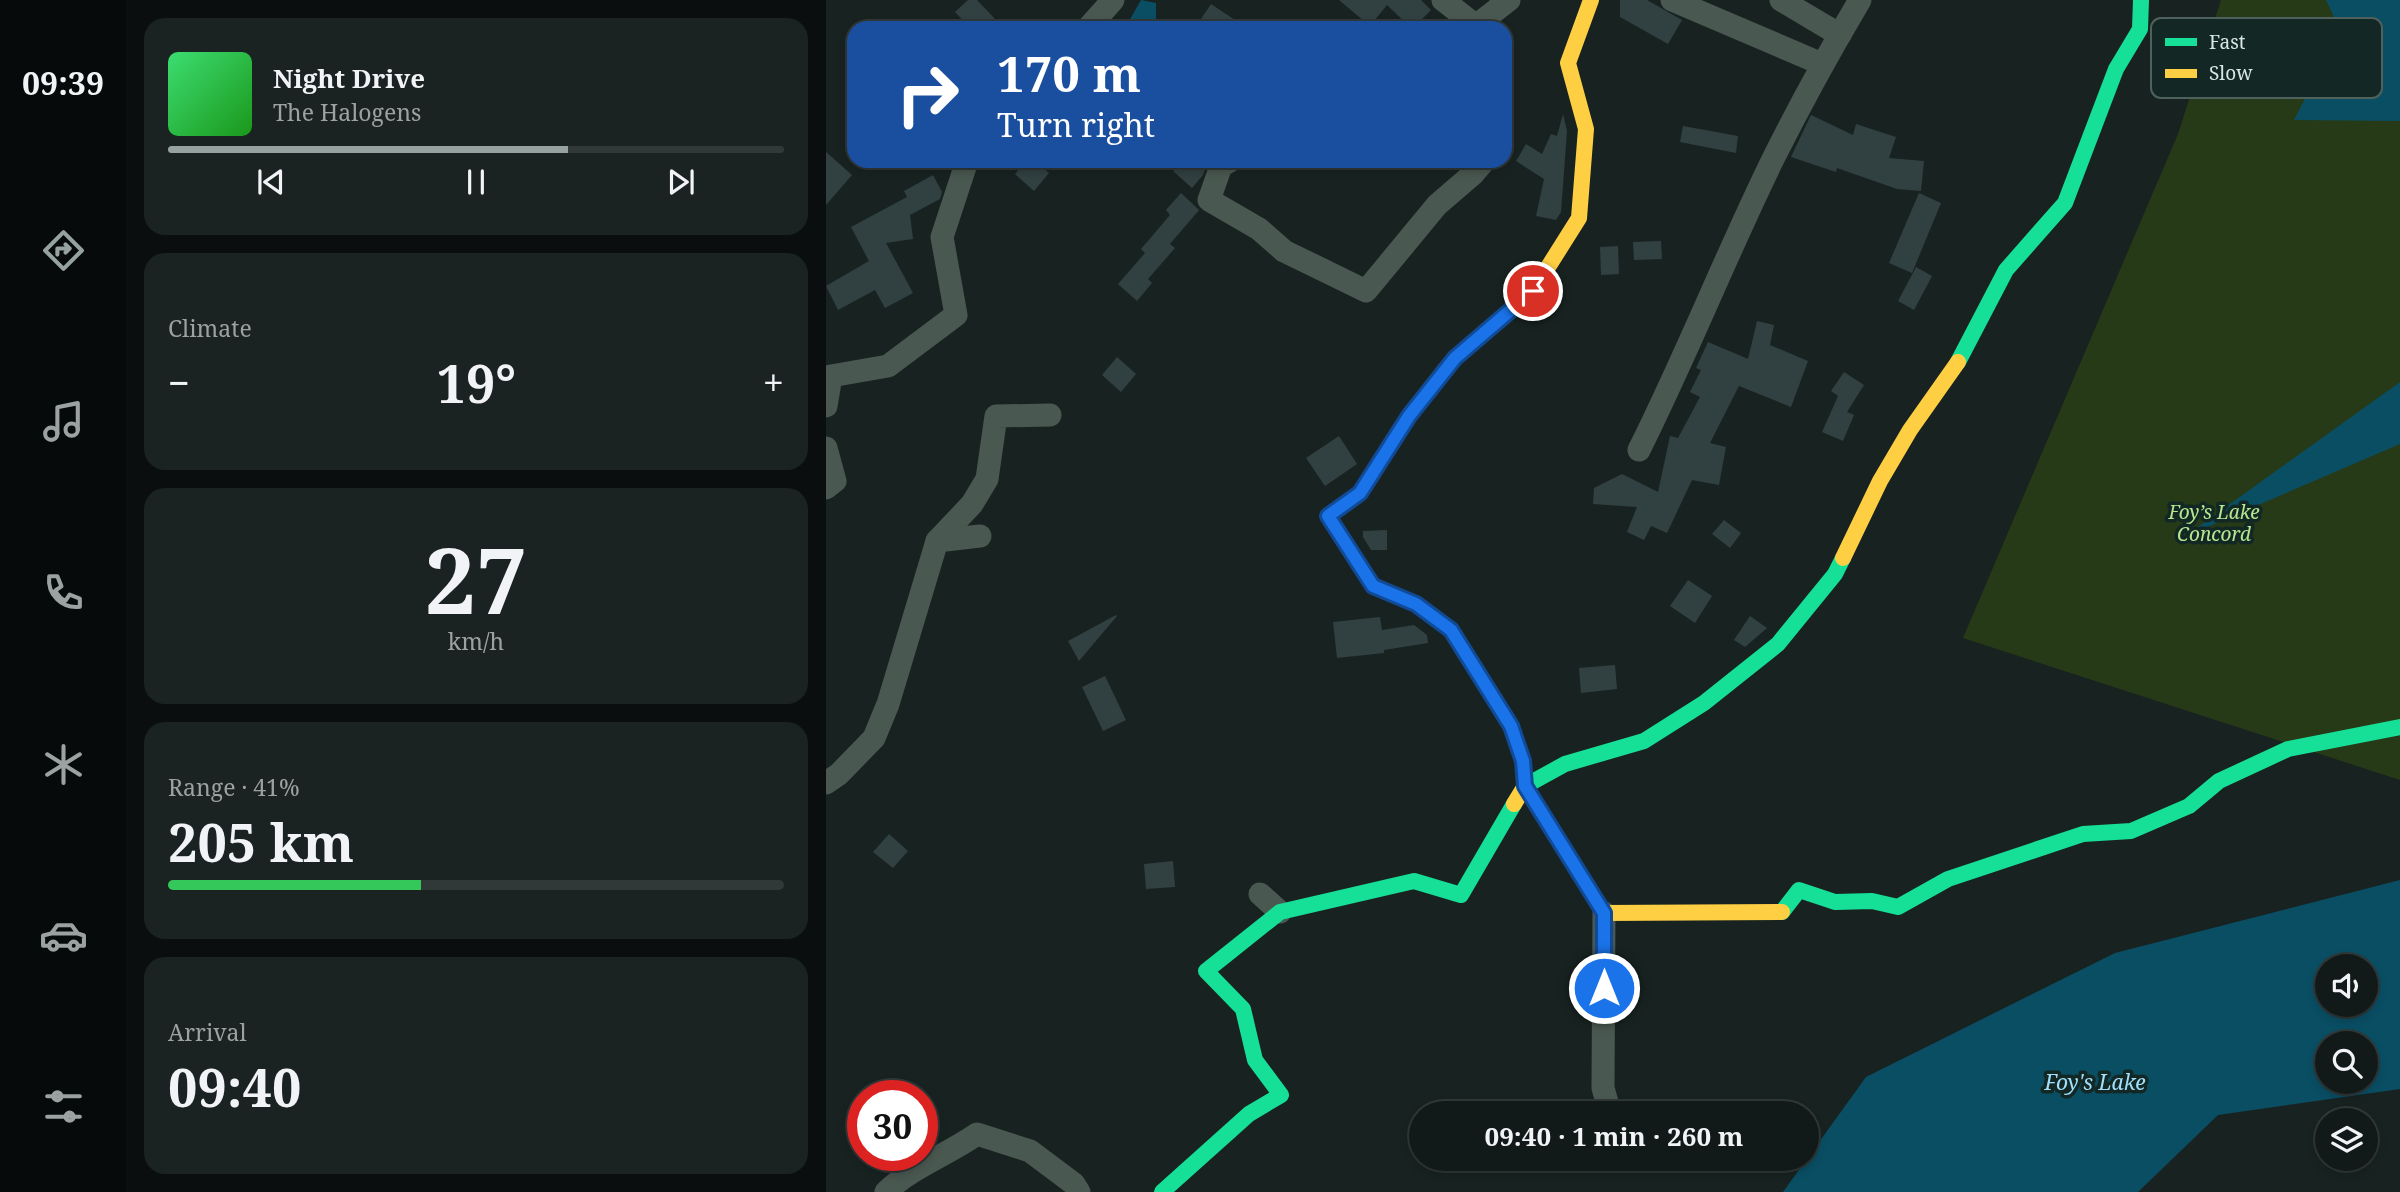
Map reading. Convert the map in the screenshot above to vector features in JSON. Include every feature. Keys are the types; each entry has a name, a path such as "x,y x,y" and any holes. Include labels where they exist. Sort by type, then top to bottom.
{"street":[{"path":"1094,21 1113,0"},
{"path":"1443,0 1467,21"},
{"path":"1482,21 1509,0"},
{"path":"1591,0 1568,63 1586,129 1578,218 1533,291 1455,358 1409,416 1360,493 1328,516 1373,586 1416,604 1451,630 1511,726 1523,761 1525,786 1604,913 1603,1088 1607,1101"},
{"path":"1672,0 1822,64"},
{"path":"1781,0 1840,35"},
{"path":"1639,450 1773,160 1822,64 1860,0"},
{"path":"1162,1192 1249,1114 1281,1095 1255,1060 1243,1009 1206,971 1280,912 1414,881 1461,895 1525,786 1565,764 1644,741 1704,703 1778,644 1835,574 1880,481 1910,430 1954,370 2006,271 2065,203 2116,69 2140,29 2141,0"},
{"path":"826,406 828,377 888,366 956,315 942,237 965,168"},
{"path":"1220,168 1209,200 1259,229 1284,251 1366,291 1437,205 1477,168"},
{"path":"826,783 839,774 874,738 888,704 937,541 972,504 987,479 996,416 1050,415"},
{"path":"826,448 835,481 826,488"},
{"path":"937,541 980,536"},
{"path":"1604,913 1783,912 1799,890 1835,902 1872,901 1898,907 1948,879 2083,834 2131,831 2189,806 2219,781 2288,749 2400,727"},
{"path":"1260,894 1280,912"},
{"path":"886,1192 902,1177 955,1150 977,1135 1030,1151 1074,1184 1079,1192"}],"green space":[{"name":"Foy’s Lake Concord","path":"2221,0 2400,0 2400,780 1963,638 2178,134 2190,98 2382,98 2382,18 2215,18"}],"water":[{"path":"1141,0 1156,3 1156,21 1129,21"},
{"path":"2326,0 2400,0 2400,121 2294,120 2305,98 2382,98 2382,18 2334,18"},
{"path":"2400,382 2400,444 2184,537"},
{"name":"Foy's Lake","path":"2400,880 2400,1089 2378,1092 2378,1031 2315,1031 2315,1094 2365,1094 2218,1115 2138,1192 1783,1192 1798,1171 1819,1171 1819,1142 1866,1077 2115,953"}],"building":[{"path":"968,0 977,0 995,19 963,21 955,12"},
{"path":"1339,0 1421,0 1431,10 1420,21 1404,21 1387,5 1374,21 1364,21"},
{"path":"1620,0 1647,0 1682,20 1668,44 1620,17"},
{"path":"1211,4 1236,21 1200,21"},
{"path":"1563,114 1567,131 1561,212 1556,220 1536,216 1544,179 1516,161 1526,144 1542,154 1551,134 1557,136"},
{"path":"1811,115 1853,135 1856,124 1896,137 1889,158 1924,161 1921,191 1897,189 1837,168 1836,172 1791,157"},
{"path":"1683,126 1738,136 1736,153 1680,142"},
{"path":"826,152 852,175 826,205"},
{"path":"1020,168 1043,168 1049,173 1034,191 1015,174"},
{"path":"1176,168 1206,168 1192,188 1173,171"},
{"path":"933,175 942,192 940,199 910,215 913,239 886,243 913,293 885,308 875,290 838,310 826,286 869,261 851,227 907,197 904,191"},
{"path":"1181,193 1199,210 1170,244 1175,248 1148,279 1152,283 1137,301 1118,284 1145,253 1141,249 1170,215 1166,210"},
{"path":"1919,193 1941,203 1912,273 1889,263"},
{"path":"1661,241 1662,259 1634,260 1633,242"},
{"path":"1618,246 1619,274 1601,275 1600,247"},
{"path":"1916,267 1932,276 1914,310 1898,301"},
{"path":"1757,321 1774,325 1770,345 1808,361 1791,407 1739,386 1710,443 1726,447 1719,485 1692,480 1667,533 1651,526 1644,540 1627,532 1637,507 1593,504 1594,488 1622,474 1658,492 1670,436 1678,438 1700,397 1690,392 1701,370 1696,368 1708,342 1748,359"},
{"path":"1117,357 1136,374 1121,392 1102,375"},
{"path":"1844,372 1864,385 1847,412 1854,415 1843,441 1822,432 1838,396 1831,391"},
{"path":"1339,436 1357,464 1325,486 1306,458"},
{"path":"1724,520 1741,533 1730,548 1712,534"},
{"path":"1387,530 1387,550 1371,550 1363,537 1363,531"},
{"path":"1688,580 1712,596 1695,623 1670,606"},
{"path":"1117,616 1079,661 1068,641"},
{"path":"1750,616 1767,628 1745,647 1734,640"},
{"path":"1380,617 1382,630 1414,625 1427,635 1428,643 1384,650 1384,653 1337,658 1333,622"},
{"path":"1615,665 1617,689 1581,693 1579,668"},
{"path":"1105,676 1126,720 1103,731 1082,687"},
{"path":"889,834 908,851 893,868 873,852"},
{"path":"1173,861 1175,887 1146,889 1144,864"}],"traffic: fast":[{"path":"1958,362 2006,270 2065,203 2116,69 2140,29 2141,0"},
{"path":"1444,371 1409,416 1360,493 1328,516 1373,586 1416,604 1451,630 1511,726 1523,761 1525,786 1565,764 1644,741 1704,703 1778,644 1835,574 1843,558"},
{"path":"1782,912 1799,890 1835,902 1872,901 1898,907 1948,879 2083,834 2131,831 2189,806 2219,781 2288,749 2400,727"},
{"path":"1162,1192 1249,1114 1281,1095 1255,1060 1243,1009 1206,971 1280,912 1414,881 1461,895 1514,804"}],"traffic: slow":[{"path":"1444,371 1455,358 1533,291 1579,218 1586,129 1568,63 1591,0"},
{"path":"1843,558 1880,481 1910,430 1958,362"},
{"path":"1514,804 1525,786 1604,913 1782,912"}],"route":[{"path":"1533,291 1455,358 1409,416 1360,493 1328,516 1373,586 1416,604 1451,630 1511,726 1523,761 1525,786 1604,913 1604,988"}]}
